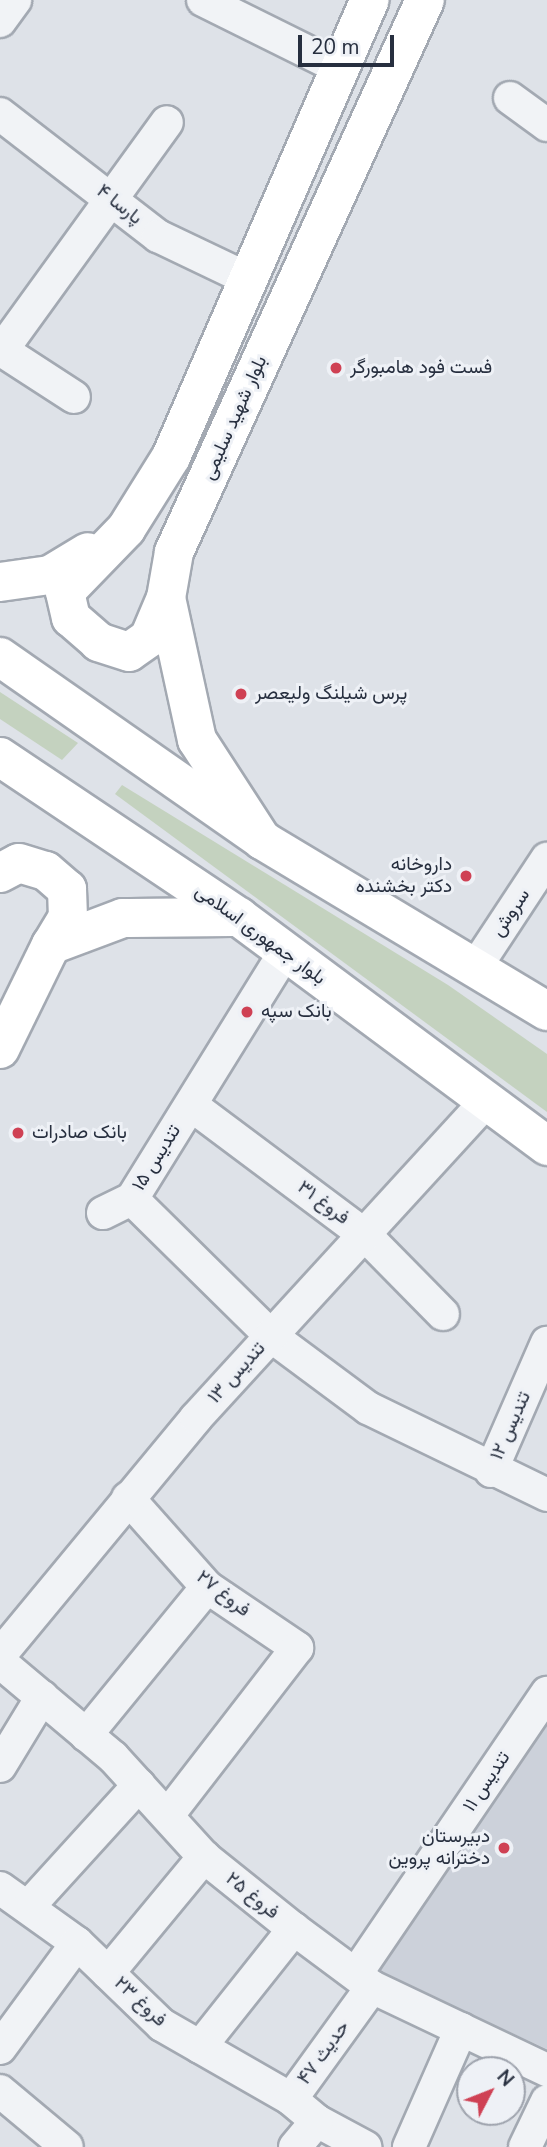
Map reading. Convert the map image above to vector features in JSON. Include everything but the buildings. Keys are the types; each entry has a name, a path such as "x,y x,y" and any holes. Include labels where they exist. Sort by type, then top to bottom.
{"main road":[{"path":"166,598 149,638 129,652 99,642 71,618 65,592 126,529 171,457 370,0"},
{"name":"بلوار شهید سلیمی","path":"262,840 197,740 166,598 174,552 425,0"},
{"path":"0,582 50,575 126,529"},
{"path":"0,657 262,840 547,1011"},
{"name":"بلوار جمهوری اسلامی","path":"0,757 239,917 547,1146"},
{"path":"0,873 19,863 46,871 68,889 68,917 51,945 0,1049"},
{"path":"51,945 123,918 239,917"}],"street":[{"path":"0,21 15,0"},
{"path":"203,0 340,68"},
{"path":"510,98 547,125"},
{"name":"پارسا ۴","path":"0,114 158,236 248,279"},
{"path":"74,397 1,349 167,122"},
{"name":"سروش","path":"475,968 547,859"},
{"name":"تندیس ۱۵","path":"285,952 132,1199 271,1336 368,1408 491,1471 547,1495"},
{"name":"تندیس ۱۳","path":"0,1655 128,1498 271,1336 486,1102"},
{"name":"فروغ ۳۱","path":"191,1105 365,1234 443,1314"},
{"path":"103,1213 132,1199"},
{"name":"تندیس ۱۲","path":"491,1471 547,1343"},
{"name":"فروغ ۲۷","path":"128,1498 207,1587 297,1648 167,1816"},
{"path":"86,1735 207,1587"},
{"name":"فروغ ۲۵","path":"0,1662 86,1735 139,1785 204,1857 294,1929 364,1981 547,2070"},
{"name":"تندیس ۱۱","path":"364,1981 547,1693"},
{"path":"0,1766 42,1697"},
{"path":"28,1907 139,1785"},
{"path":"108,1973 204,1857"},
{"name":"فروغ ۲۳","path":"0,1888 78,1943 162,2025 291,2099"},
{"path":"200,2047 294,1929"},
{"path":"0,2048 78,1943"},
{"name":"حدیث ۴۷","path":"317,2120 291,2099 364,1981"},
{"path":"409,2147 461,2029"},
{"path":"0,2091 67,2147"},
{"path":"525,2147 547,2101"},
{"path":"295,2147 317,2120 365,2147"}],"shaded area":[{"name":"دبیرستان دخترانه پروین","path":"547,1726 547,2049 375,1971"}],"green space":[{"path":"0,692 78,743 62,760 0,719"},
{"path":"122,785 448,985 547,1054 547,1112 115,794"}],"place":[{"name":"فست فود هامبورگر","path":"336,368"},
{"name":"پرس شیلنگ ولیعصر","path":"241,694"},
{"name":"داروخانه دکتر بخشنده","path":"466,876"},
{"name":"بانک سپه","path":"247,1012"},
{"name":"بانک صادرات","path":"18,1133"},
{"name":"دبیرستان دخترانه پروین","path":"504,1848"}]}
